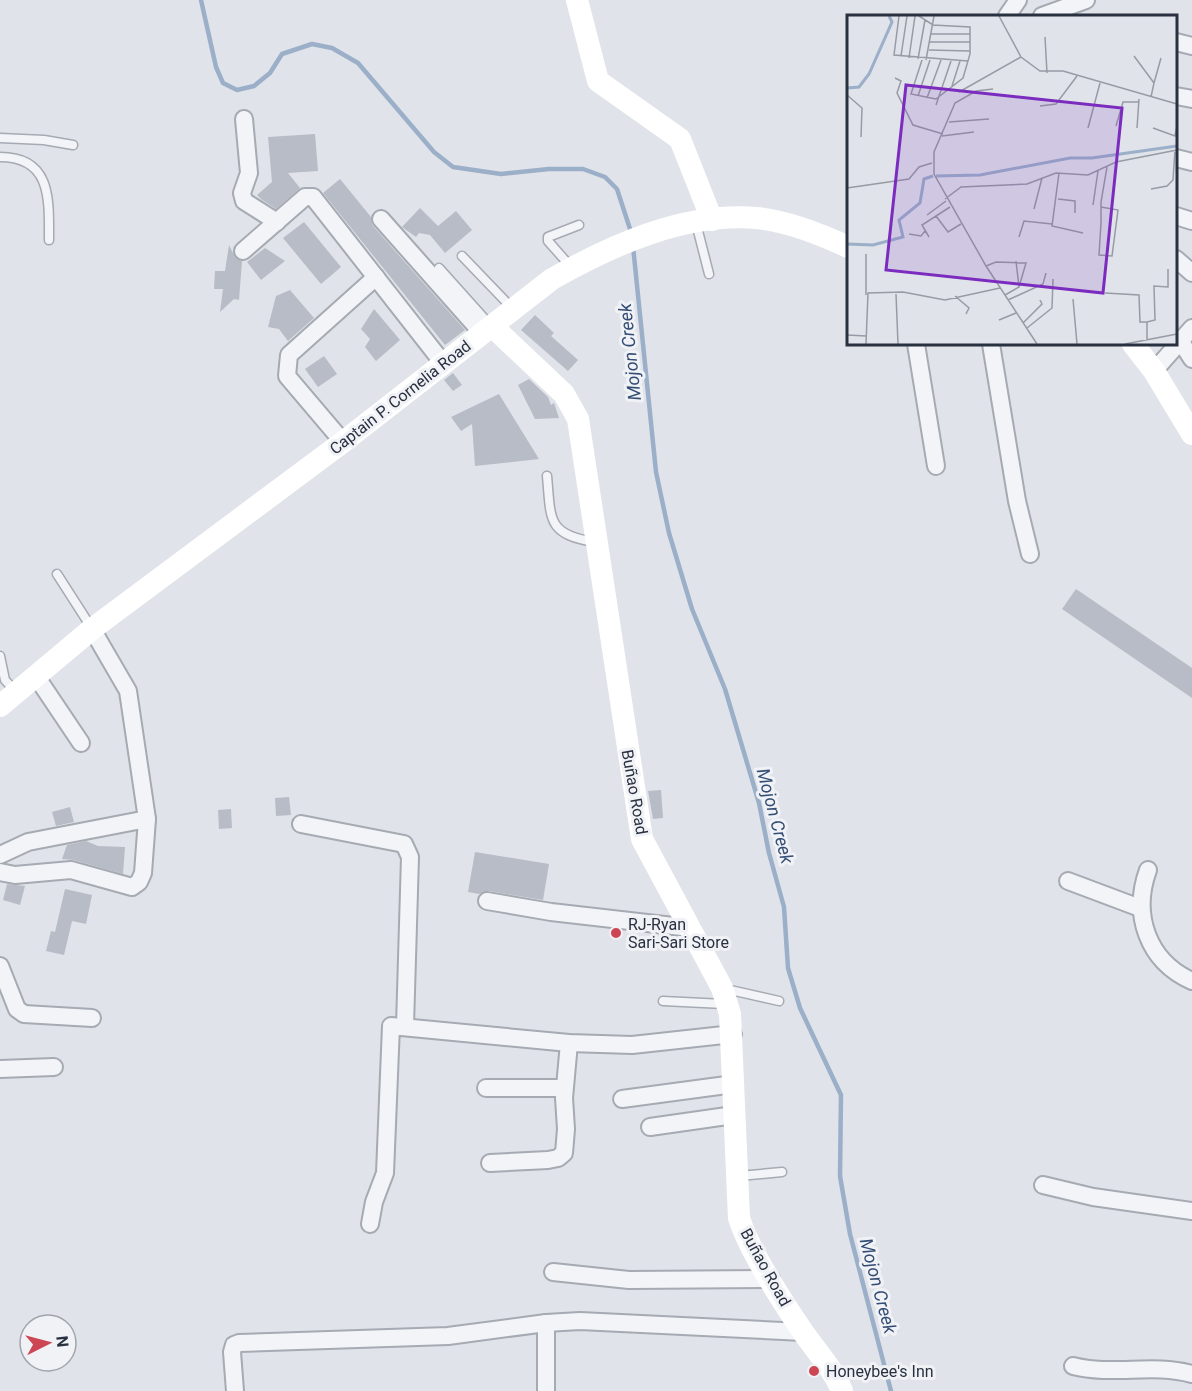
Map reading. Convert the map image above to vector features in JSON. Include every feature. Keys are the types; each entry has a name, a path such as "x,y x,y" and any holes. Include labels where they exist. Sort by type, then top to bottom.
{"street":[{"path":"577,0 598,81 680,139 704,221"},
{"path":"1008,15 1018,0"},
{"path":"1047,10 1086,0"},
{"path":"1177,42 1192,46"},
{"path":"1177,96 1192,99"},
{"path":"244,119 249,173 242,193 244,201 277,222"},
{"path":"1177,158 1192,162"},
{"path":"243,251 305,197 313,197 443,363"},
{"path":"1177,216 1192,221"},
{"name":"Captain P. Cornelia Road","path":"8,699 92,629 344,442 552,279 572,268 632,240 704,221 755,218 782,223 847,246"},
{"path":"381,219 487,330"},
{"path":"1177,260 1192,273"},
{"path":"344,442 287,376 287,363 289,355 376,277"},
{"path":"1154,371 1192,328"},
{"name":"Buñao Road","path":"487,330 564,394 579,419 642,839 725,996 733,1034 736,1177 744,1232 803,1332 827,1363 842,1391"},
{"path":"1180,342 1192,359"},
{"path":"916,345 936,466"},
{"path":"991,345 1017,501 1030,554"},
{"path":"1134,345 1154,371 1192,434"},
{"path":"0,872 15,875 71,870 132,887 139,882 143,873 147,819 128,691 92,629"},
{"path":"36,676 81,743"},
{"path":"0,855 28,842 147,819"},
{"path":"301,824 404,844 410,857 405,1026"},
{"path":"1148,870 1141,890 1140,908 1146,935 1163,960 1179,975 1192,981"},
{"path":"1068,881 1140,908"},
{"path":"487,901 691,928"},
{"path":"0,966 17,1009 24,1014 92,1018"},
{"path":"370,1224 374,1202 385,1173 391,1026 569,1043 632,1045 733,1034"},
{"path":"490,1163 548,1160 558,1158 564,1153 564,1088 569,1043"},
{"path":"0,1069 54,1067"},
{"path":"622,1099 734,1084"},
{"path":"486,1088 564,1088"},
{"path":"650,1127 735,1115"},
{"path":"1043,1185 1093,1197 1192,1211"},
{"path":"553,1272 629,1280 771,1279"},
{"path":"235,1391 232,1352 234,1345 239,1343 448,1336 546,1323 580,1321 803,1332"},
{"path":"546,1323 546,1391"},
{"path":"1073,1366 1117,1372 1163,1368 1192,1374"}],"lane":[{"path":"0,138 44,140 73,145"},
{"path":"0,157 28,161 41,173 49,209 49,240"},
{"path":"704,221 709,274"},
{"path":"572,268 548,241 548,237 579,225"},
{"path":"462,256 513,309"},
{"path":"439,268 487,330"},
{"path":"547,476 552,516 558,528 573,538 598,543"},
{"path":"57,574 92,629"},
{"path":"0,657 8,699"},
{"path":"663,1001 725,996 779,1001"},
{"path":"736,1177 782,1172"}],"building":[{"path":"315,134 318,171 288,173 300,188 276,209 257,195 272,182 268,137"},
{"path":"340,179 371,217 373,226 465,330 445,345 323,193"},
{"path":"420,208 438,226 456,211 472,230 445,253 430,235 419,233 416,237 402,227"},
{"path":"304,222 341,267 321,284 283,238"},
{"path":"229,245 235,257 242,261 239,300 234,299 220,312 223,289 214,289 215,271 225,271"},
{"path":"265,248 285,261 261,280 247,262"},
{"path":"290,290 314,318 288,341 279,329 268,327 276,296"},
{"path":"374,309 400,340 376,361 365,347 370,339 361,329"},
{"path":"535,315 554,333 551,336 578,360 568,371 521,330"},
{"path":"324,356 337,374 318,387 305,369"},
{"path":"453,373 462,385 453,391 444,380"},
{"path":"529,379 548,397 551,405 554,403 559,418 535,419 518,385"},
{"path":"499,394 539,459 475,466 472,424 461,431 451,417"},
{"path":"1076,589 1192,668 1192,698 1062,609"},
{"path":"661,790 663,818 653,819 648,791"},
{"path":"289,797 291,815 276,816 275,798"},
{"path":"70,807 74,822 56,826 52,812"},
{"path":"231,809 232,828 219,829 218,810"},
{"path":"86,841 98,846 125,847 123,874 74,860 62,859 67,845"},
{"path":"475,852 549,864 543,900 489,891 479,894 468,892"},
{"path":"7,884 25,886 20,905 3,900"},
{"path":"65,889 92,895 86,924 72,921 64,955 46,951 51,931 55,932"}],"waterway":[{"name":"Mojon Creek","path":"201,0 216,67 223,83 237,90 254,86 270,73 282,54 312,44 332,48 358,63 434,152 453,167 501,174 549,169 583,169 605,177 617,189 631,232"},
{"name":"Mojon Creek","path":"633,246 656,472 669,533 692,609 725,689 759,803 769,853 784,907 788,968 800,1008 841,1095 840,1176 850,1234 891,1391"}],"place":[{"name":"RJ-Ryan Sari-Sari Store","path":"616,933"},
{"name":"Honeybee's Inn","path":"814,1371"}]}
